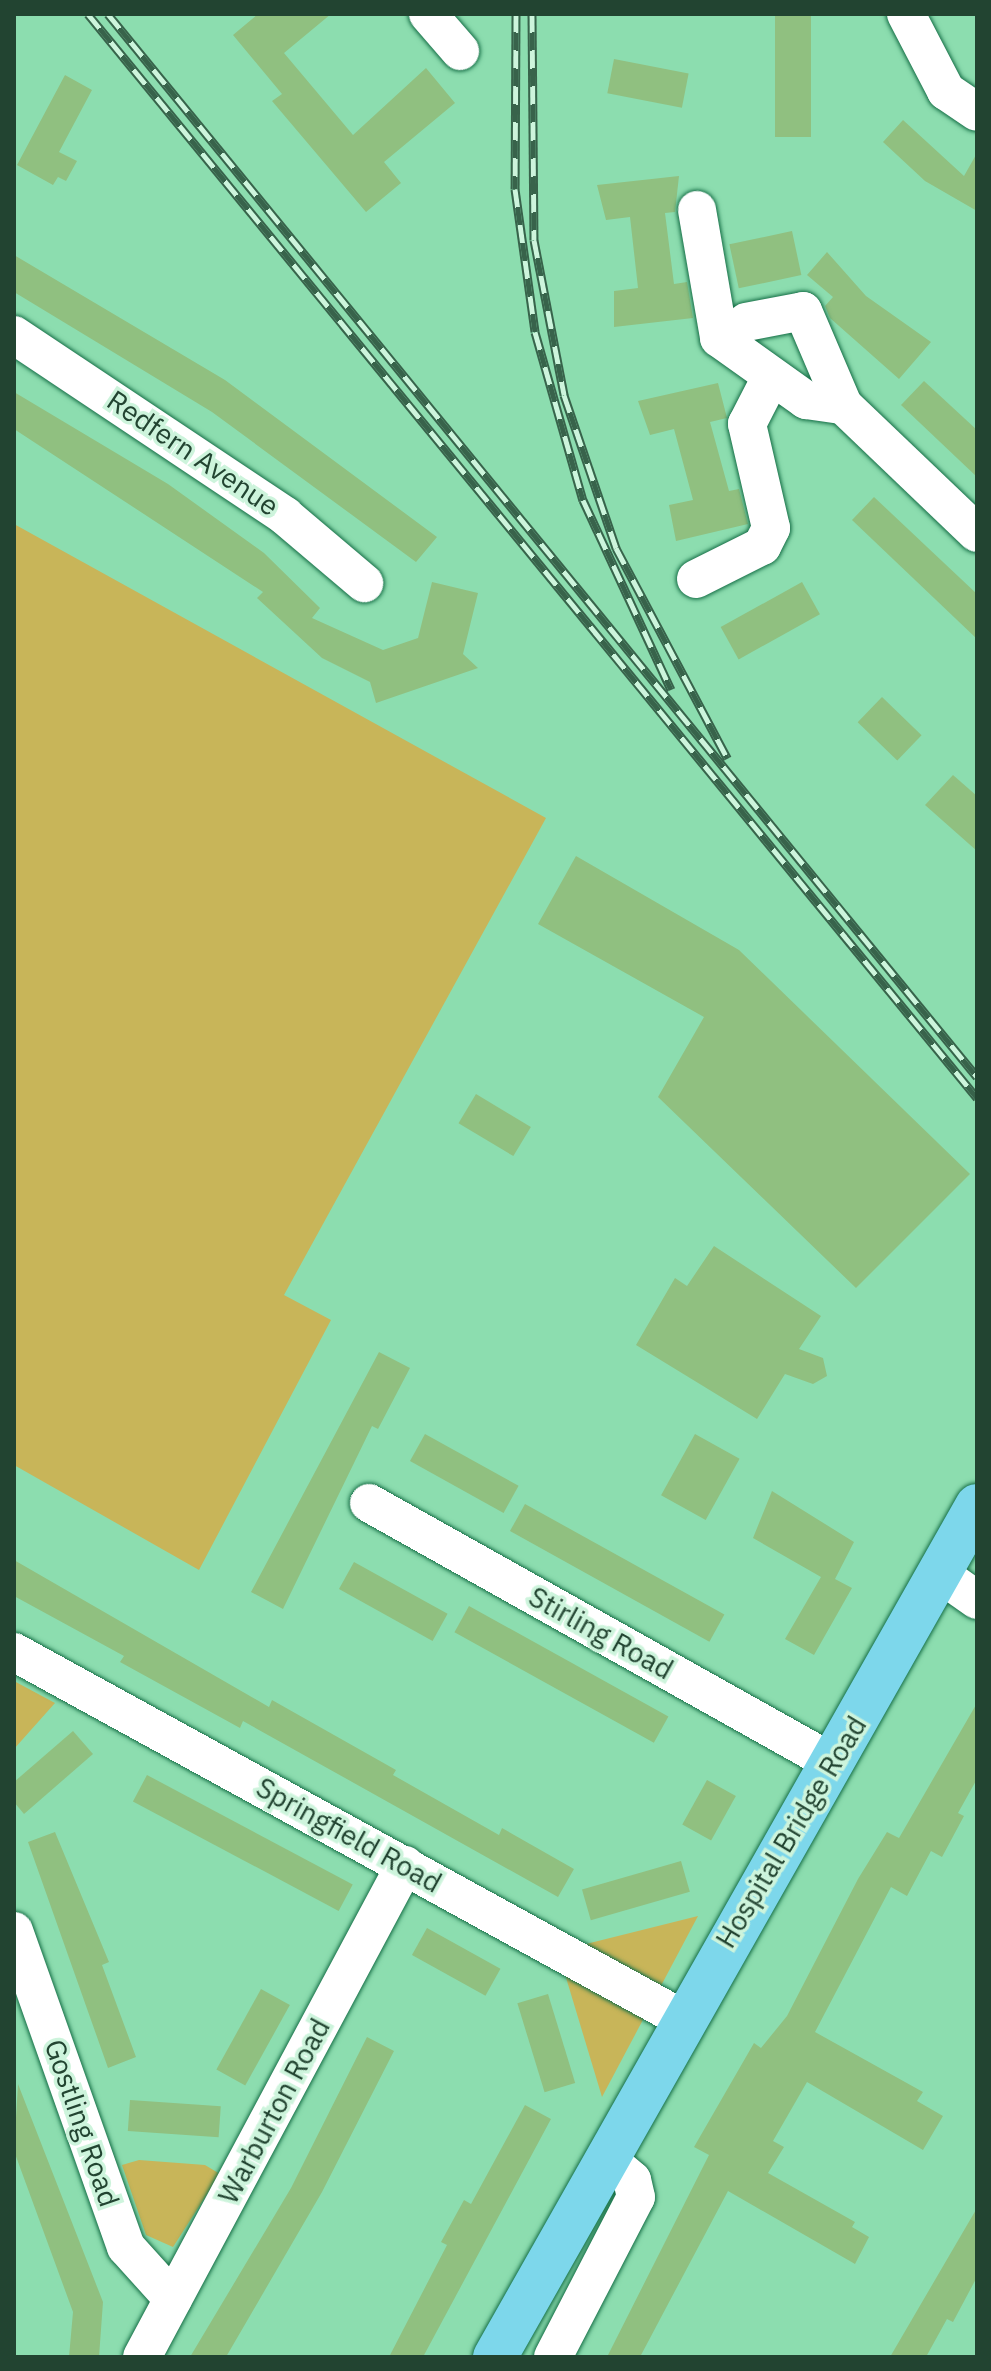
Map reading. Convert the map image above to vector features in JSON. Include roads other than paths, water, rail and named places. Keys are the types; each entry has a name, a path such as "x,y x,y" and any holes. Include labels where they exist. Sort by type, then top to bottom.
{"main road":[{"name":"Hospital Bridge Road","path":"495,2357 683,2019 833,1763 977,1506"}],"street":[{"path":"428,14 460,51"},
{"path":"915,17 946,91 977,112"},
{"path":"697,210 714,332 806,400 843,405"},
{"path":"746,322 803,311 843,405 977,533"},
{"name":"Redfern Avenue","path":"14,335 285,516 364,583"},
{"path":"696,579 762,546 771,528 747,424 771,377"},
{"name":"Stirling Road","path":"369,1503 833,1763"},
{"path":"940,1574 977,1600"},
{"name":"Springfield Road","path":"14,1652 683,2019"},
{"name":"Warburton Road","path":"142,2357 405,1865"},
{"name":"Gostling Road","path":"14,1931 126,2247 146,2278 173,2299"},
{"path":"553,2357 636,2197 632,2180 607,2159"}],"railway":[{"path":"88,14 977,1098"},
{"path":"108,14 977,1077"},
{"path":"516,14 515,189 535,332 583,500 671,690"},
{"path":"532,14 534,240 564,395 616,548 727,758"}]}
